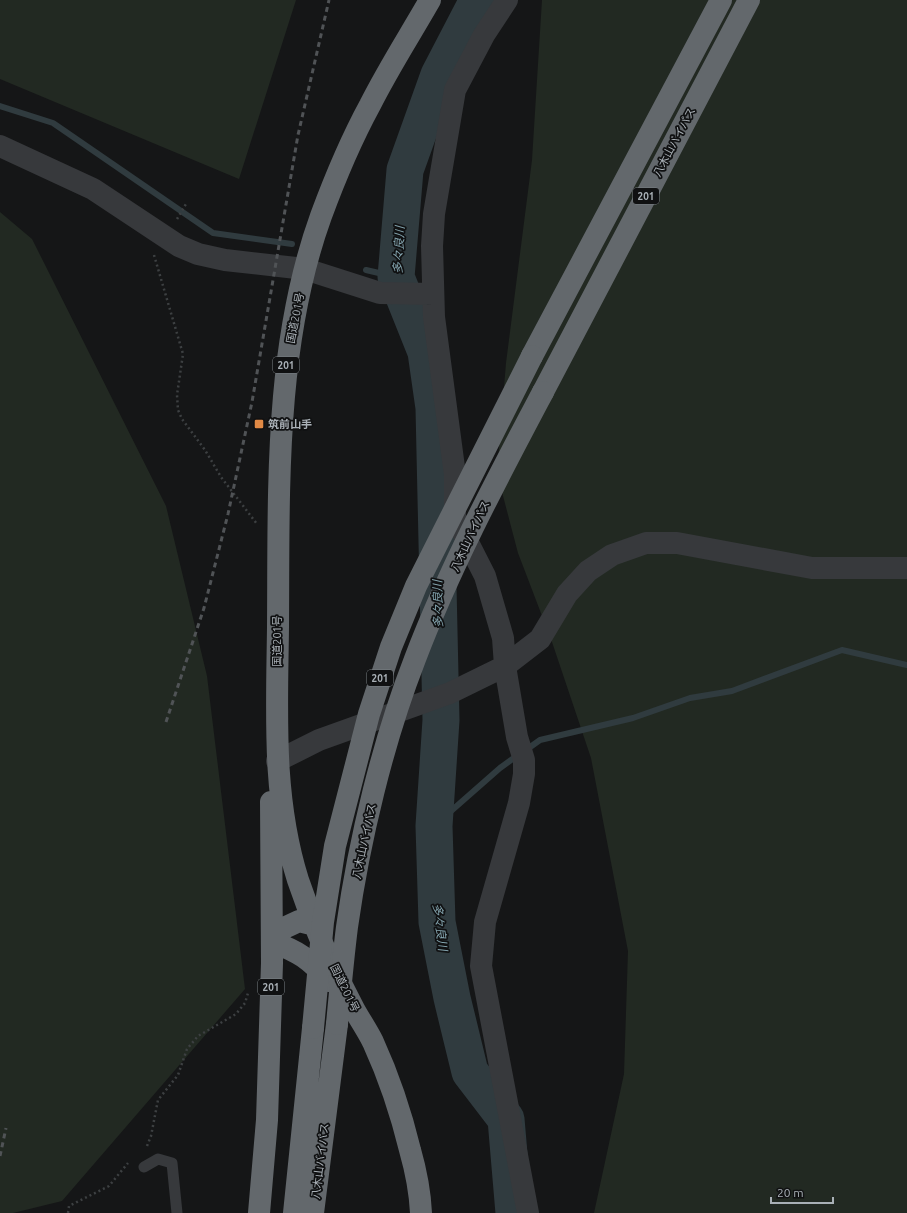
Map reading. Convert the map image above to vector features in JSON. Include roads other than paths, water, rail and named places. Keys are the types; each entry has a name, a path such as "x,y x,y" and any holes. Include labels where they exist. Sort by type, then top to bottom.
{"highway":[{"name":"国道201号","path":"259,1213 267,1120 272,942 271,798 277,761 280,456 286,368 305,269 320,218 369,106 430,0"},
{"name":"八木山バイパス","path":"294,1213 323,922 336,846 371,707 391,648 416,586 532,356 721,0"},
{"name":"八木山バイパス","path":"313,1213 337,1024 347,926 361,849 394,723 414,660 447,584 486,501 749,0"},
{"name":"国道201号","path":"277,761 291,855 315,925 353,1008 372,1039 396,1098 414,1163 421,1213"},
{"path":"315,925 299,921 284,928 272,942 294,950 318,968 353,1008"}],"street":[{"path":"506,0 484,35 454,90 434,214 432,246 434,317 455,475 455,517 485,576 504,638 506,666 517,737 524,760 524,774 519,803 485,922 481,966 528,1213"},
{"path":"0,146 93,189 179,246 198,254 225,260 305,269 380,293 433,294"},
{"path":"277,761 319,740 450,693 506,666 540,638 567,594 588,571 612,555 646,543 677,543 812,568 907,568"}],"lane":[{"path":"144,1167 158,1159 172,1163 177,1213"}],"waterway":[{"name":"多々良川","path":"478,0 439,75 405,170 396,277 426,352 434,408 441,720 434,826 437,922 452,998 470,1072 506,1119 514,1213"},
{"path":"0,106 53,123 213,233 292,244"},
{"path":"366,270 396,277"},
{"path":"526,750 540,740 633,718 690,698 732,691 842,650 907,665"},
{"path":"434,826 500,768 518,755"}],"railway":[{"path":"166,722 204,608 228,514 252,402 298,135 329,0"},
{"path":"0,1156 6,1128"}],"place":[{"name":"筑前山手","path":"259,424"}]}
